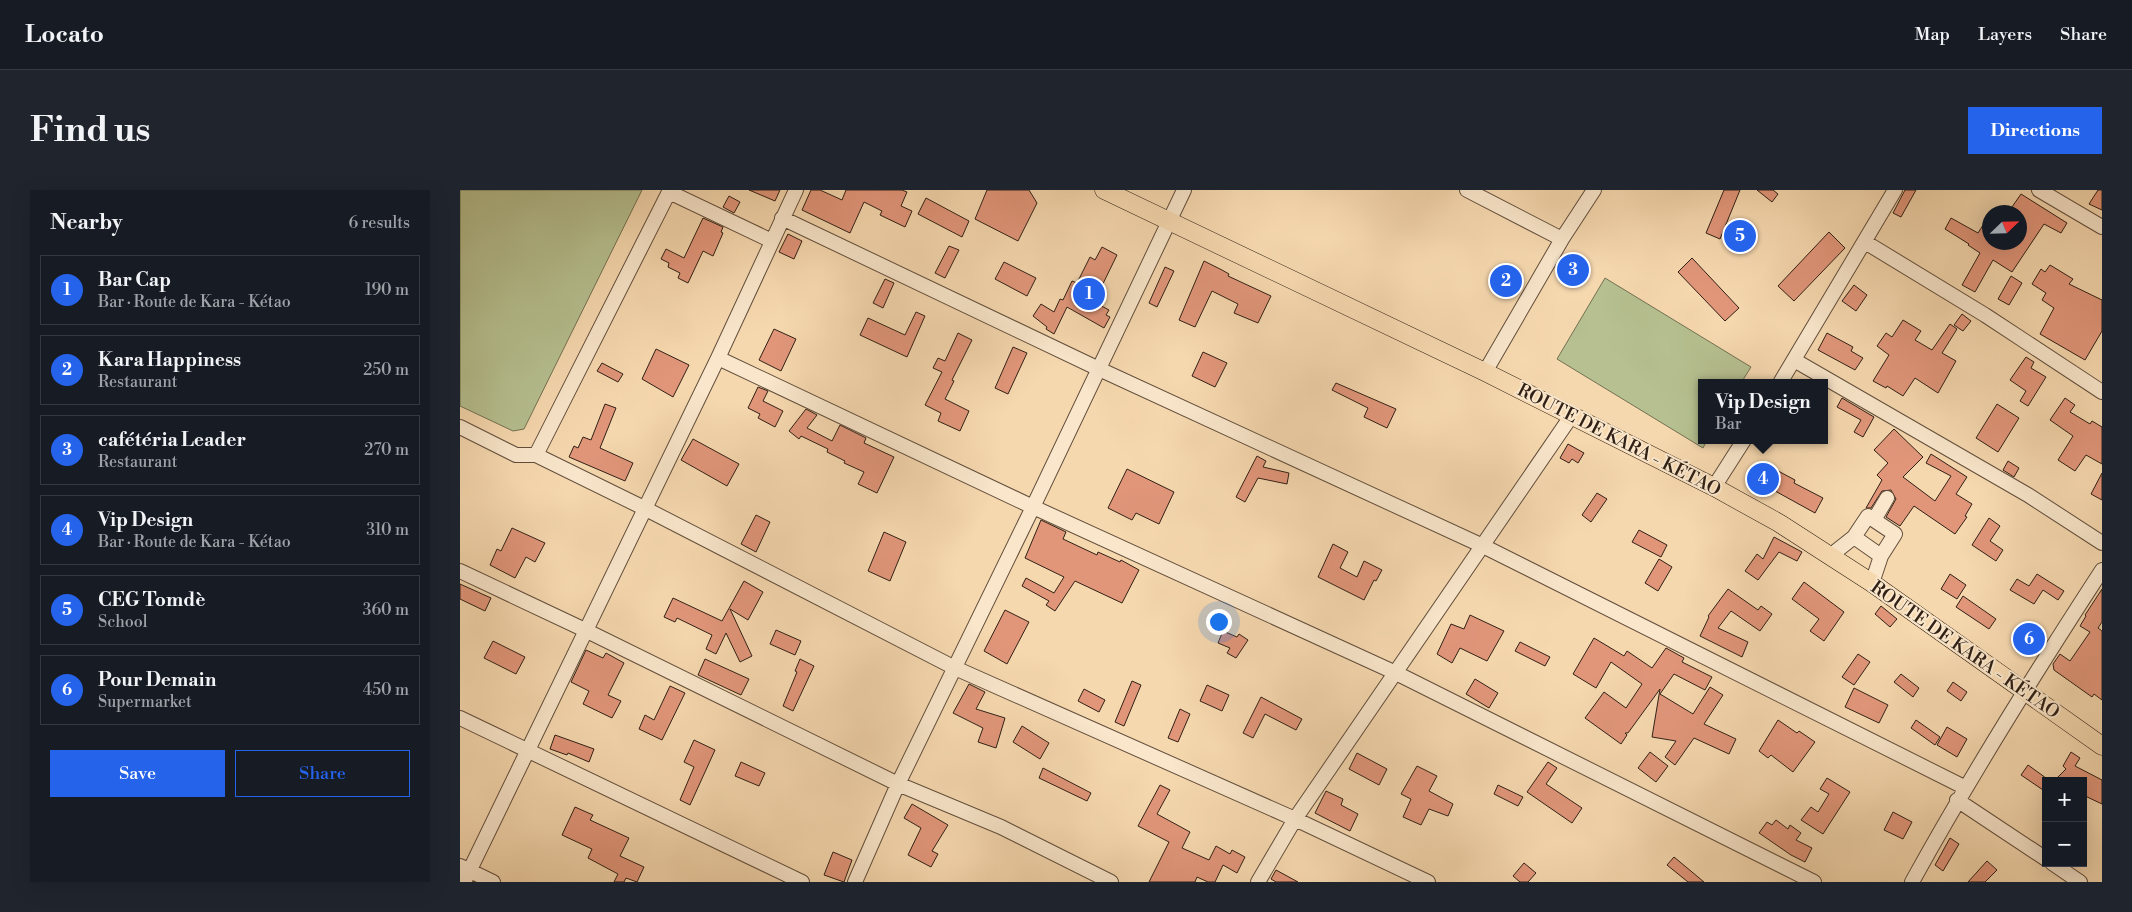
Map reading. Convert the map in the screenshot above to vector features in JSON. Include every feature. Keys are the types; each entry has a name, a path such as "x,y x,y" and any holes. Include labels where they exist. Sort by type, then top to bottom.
{"main road":[{"name":"ROUTE DE KARA - KÉTAO","path":"1104,190 1486,372 1714,487 1779,523 1872,583 2023,692 2102,746"}],"street":[{"path":"493,882 464,873 528,749 718,358 796,190"},
{"path":"855,882 898,784 1033,508 1184,190"},
{"path":"1467,190 1562,239"},
{"path":"1486,372 1562,239 1594,190"},
{"path":"1782,379 1895,190"},
{"path":"2038,190 2102,227"},
{"path":"536,455 670,191 772,241"},
{"path":"782,218 1099,369 1483,546 1964,787"},
{"path":"1865,242 1985,315 2102,392"},
{"path":"718,358 1033,508 1396,673 1814,882"},
{"path":"1794,360 1827,379"},
{"path":"1828,380 2020,490 2102,543"},
{"path":"1258,882 1295,820 1572,416"},
{"path":"460,428 516,455 536,455 644,508 955,668 1295,820 1428,882"},
{"path":"1714,487 1741,444"},
{"path":"1874,520 1887,498"},
{"path":"1830,556 1854,537 1868,516 1896,534 1881,556 1872,583"},
{"path":"1854,537 1881,556"},
{"path":"1912,882 1964,787 2102,570"},
{"path":"460,571 585,630 898,784 1001,827 1111,882"},
{"path":"460,718 802,882"},
{"path":"1958,800 2042,856"},
{"path":"2058,867 2080,882"}],"green space":[{"path":"460,190 642,190 524,429 513,431 460,406"},
{"path":"1605,278 1751,367 1744,379 1698,379 1698,444 1705,444 1703,448 1557,359"}],"building":[{"path":"749,190 780,190 775,201"},
{"path":"811,190 820,190 842,200 846,190 902,190 907,192 901,206 912,211 905,227 880,215 882,211 864,202 850,233 802,210"},
{"path":"987,190 1029,190 1037,203 1018,241 975,219"},
{"path":"1724,190 1740,190 1720,239 1706,233"},
{"path":"1757,190 1773,190 1778,194 1772,202"},
{"path":"1905,190 1916,190 1901,217 1893,213"},
{"path":"2098,190 2102,190 2102,210 2089,204"},
{"path":"2021,194 2067,223 2061,233 2044,224 2027,250 2027,205 2013,205"},
{"path":"729,196 740,202 734,213 723,207"},
{"path":"926,198 969,221 962,237 918,214"},
{"path":"703,218 723,227 721,232 723,233 713,256 703,251 688,283 678,278 680,273 668,267 669,263 661,259 666,249 684,258"},
{"path":"1951,218 1978,233 1982,227 1982,250 2027,250 2012,272 1993,260 1975,292 1962,285 1980,253 1945,229"},
{"path":"1829,232 1845,248 1794,301 1778,286"},
{"path":"788,234 802,241 794,259 779,252"},
{"path":"949,246 959,250 945,278 935,273"},
{"path":"1102,247 1117,255 1094,302 1109,310 1106,315 1110,317 1104,328 1067,307 1054,334 1033,316 1041,304 1054,312 1060,299 1063,300 1072,281 1077,283 1090,257 1095,260"},
{"path":"1692,258 1739,308 1725,321 1678,272"},
{"path":"1204,261 1229,274 1228,276 1271,296 1258,323 1234,313 1238,304 1212,291 1195,327 1179,320"},
{"path":"1004,262 1036,278 1027,296 995,279"},
{"path":"2050,265 2073,279 2069,284 2102,300 2102,331 2085,360 2040,334 2054,308 2042,300 2046,293 2032,284 2041,269 2045,272"},
{"path":"1165,267 1174,271 1157,307 1149,303"},
{"path":"2011,276 2022,283 2009,305 1998,299"},
{"path":"885,279 894,283 883,308 873,303"},
{"path":"1854,285 1867,295 1856,311 1842,301"},
{"path":"916,312 925,316 907,357 860,335 868,318 905,335"},
{"path":"1962,314 1971,321 1963,331 1954,325"},
{"path":"1903,320 1921,331 1915,340 1932,350 1950,324 1957,329 1942,353 1956,361 1938,393 1915,378 1903,396 1887,386 1886,388 1873,381 1889,355 1877,346 1886,333 1892,337"},
{"path":"774,329 796,339 781,371 759,360"},
{"path":"958,333 972,340 952,380 954,381 945,399 969,411 960,431 938,421 941,413 925,405 942,372 933,368 938,358 945,361"},
{"path":"1827,333 1853,347 1851,351 1863,358 1855,370 1818,350"},
{"path":"1013,347 1027,353 1008,394 995,388"},
{"path":"656,349 689,365 673,397 642,379"},
{"path":"1203,352 1227,363 1215,387 1192,376"},
{"path":"2026,357 2034,362 2031,368 2046,377 2028,406 2020,401 2026,391 2010,380"},
{"path":"602,363 623,374 618,382 597,371"},
{"path":"1336,383 1396,409 1387,428 1364,417 1368,408 1332,390"},
{"path":"758,387 768,391 763,401 783,411 775,427 758,418 760,414 748,408"},
{"path":"1842,398 1874,417 1863,437 1854,432 1861,420 1837,407"},
{"path":"2065,398 2075,405 2070,412 2090,424 2092,421 2102,427 2102,464 2086,455 2075,471 2058,460 2073,436 2050,420"},
{"path":"605,404 616,408 600,448 633,463 625,481 569,457 574,446 578,448 583,437 591,440"},
{"path":"1997,404 2019,418 1998,452 1976,438"},
{"path":"806,409 817,415 807,428 832,441 840,425 866,438 864,443 894,457 877,493 858,484 864,472 844,463 845,461 827,452 828,449 801,436 799,439 789,431"},
{"path":"1894,429 1923,457 1903,477 1935,501 1951,476 1926,463 1931,454 1967,477 1956,494 1972,504 1965,516 1967,517 1955,534 1914,506 1900,526 1886,517 1896,499 1891,490 1882,491 1871,508 1866,508 1882,480 1877,475 1888,463 1874,450"},
{"path":"693,439 739,464 727,486 681,460"},
{"path":"1568,444 1584,453 1578,463 1572,459 1569,463 1560,458"},
{"path":"1257,456 1266,461 1263,467 1289,473 1287,484 1258,478 1245,502 1236,497"},
{"path":"2008,461 2019,468 2014,477 2003,470"},
{"path":"1765,464 1795,480 1794,483 1823,498 1815,513 1757,481"},
{"path":"1127,469 1174,492 1159,524 1136,513 1132,520 1108,508"},
{"path":"2102,473 2102,500 2091,494"},
{"path":"1597,493 1607,499 1591,522 1582,515"},
{"path":"756,515 770,522 756,552 741,544"},
{"path":"1989,518 2000,526 1990,541 2003,550 1996,561 1972,545"},
{"path":"1041,520 1066,532 1063,539 1097,555 1098,552 1120,562 1121,560 1139,570 1122,603 1075,581 1055,611 1046,605 1049,601 1022,586 1026,578 1054,593 1064,577 1025,558"},
{"path":"512,528 545,543 535,562 526,557 515,578 490,565 497,549 501,551"},
{"path":"1639,530 1667,545 1661,557 1632,542"},
{"path":"884,532 906,542 890,581 868,571"},
{"path":"1774,537 1802,552 1797,561 1779,552 1758,580 1745,571 1757,554 1763,559"},
{"path":"1333,544 1348,552 1340,568 1357,577 1364,561 1382,570 1376,581 1374,580 1364,600 1318,577"},
{"path":"1659,559 1672,567 1658,591 1645,583"},
{"path":"1950,574 1966,585 1957,599 1941,589"},
{"path":"2037,574 2064,591 2058,600 2043,590 2034,604 2010,590 2017,579 2029,586"},
{"path":"744,581 763,592 748,620 730,609 752,656 740,662 726,633 716,654 706,649 712,635 677,618 675,622 664,617 673,598 722,621"},
{"path":"1804,582 1844,612 1824,641 1810,631 1819,619 1792,599"},
{"path":"460,584 491,598 485,611 460,599"},
{"path":"1728,589 1758,610 1761,606 1772,614 1760,631 1731,611 1718,628 1748,642 1742,657 1700,636 1708,616"},
{"path":"2102,589 2102,622 2098,628 2102,631 2102,700 2094,694 2092,697 2054,670 2053,664 2060,654 2070,661 2090,632 2080,626"},
{"path":"1963,596 1996,619 1989,629 1956,607"},
{"path":"1881,606 1897,619 1890,627 1875,614"},
{"path":"1005,610 1029,622 1007,664 984,651"},
{"path":"1470,615 1504,631 1487,661 1460,648 1452,663 1437,654 1451,624 1464,629"},
{"path":"776,630 801,641 795,655 770,644"},
{"path":"1223,631 1237,637 1239,634 1248,640 1236,658 1227,653 1230,648 1218,643"},
{"path":"1594,638 1624,656 1627,651 1652,668 1666,648 1684,658 1682,662 1712,677 1705,690 1674,674 1660,694 1693,714 1710,687 1723,695 1704,724 1736,739 1729,754 1694,738 1675,765 1665,757 1676,741 1652,737 1660,689 1628,733 1625,733 1627,735 1621,744 1585,718 1604,692 1626,708 1642,684 1611,662 1596,688 1573,674"},
{"path":"493,641 525,657 516,674 484,658"},
{"path":"1520,642 1550,657 1545,666 1515,651"},
{"path":"586,650 603,658 606,653 624,663 608,695 621,701 612,718 583,704 589,691 571,682"},
{"path":"1858,654 1870,662 1854,685 1842,677"},
{"path":"705,659 749,679 741,695 698,675"},
{"path":"800,659 814,666 793,711 783,706 797,672 795,671"},
{"path":"1901,674 1919,688 1913,697 1894,682"},
{"path":"1475,679 1498,693 1489,708 1466,694"},
{"path":"1132,681 1141,685 1124,726 1115,722"},
{"path":"1953,682 1967,692 1961,701 1947,691"},
{"path":"969,684 985,692 976,709 1005,718 996,748 978,742 983,728 953,713"},
{"path":"1207,685 1229,695 1222,711 1200,701"},
{"path":"670,686 685,693 662,740 639,729 645,715 654,720"},
{"path":"1854,688 1888,705 1879,723 1845,707"},
{"path":"1084,689 1105,700 1099,712 1078,701"},
{"path":"1261,697 1302,719 1296,730 1265,714 1253,738 1243,733"},
{"path":"1180,709 1190,714 1178,742 1168,738"},
{"path":"1778,720 1815,742 1793,772 1771,755 1768,758 1759,751"},
{"path":"1916,720 1940,737 1935,745 1911,728"},
{"path":"1022,726 1049,743 1040,759 1013,742"},
{"path":"1947,727 1967,739 1957,757 1937,745"},
{"path":"555,735 594,749 589,762 568,753 567,755 550,749"},
{"path":"694,740 715,750 690,805 680,800 694,767 684,762"},
{"path":"1650,752 1668,766 1656,782 1638,768"},
{"path":"2071,752 2080,758 2075,766 2102,780 2102,804 2087,797 2087,777 2058,777 2066,769 2063,766"},
{"path":"1357,753 1387,769 1379,785 1349,769"},
{"path":"741,762 765,773 759,786 735,776"},
{"path":"1548,762 1557,768 1546,784 1582,808 1572,823 1527,792"},
{"path":"2028,765 2045,777 2042,777 2042,789 2021,775"},
{"path":"1417,766 1437,776 1429,791 1453,804 1448,816 1429,809 1421,825 1403,817 1411,799 1401,794"},
{"path":"1043,768 1091,793 1087,801 1039,778"},
{"path":"1827,778 1850,792 1823,834 1801,820 1811,807 1818,812 1829,794 1820,789"},
{"path":"1160,785 1170,790 1157,814 1190,832 1182,848 1209,860 1216,846 1230,854 1232,850 1245,857 1237,873 1223,865 1215,882 1208,882 1197,877 1195,882 1149,882 1169,842 1138,826"},
{"path":"1498,785 1523,797 1518,806 1494,794"},
{"path":"1326,791 1343,799 1341,805 1358,814 1350,831 1315,813"},
{"path":"912,804 948,825 932,851 938,854 931,867 908,855 921,828 904,818"},
{"path":"575,807 593,815 590,820 629,838 620,856 644,867 637,882 626,878 624,882 614,882 618,874 588,858 592,849 562,835"},
{"path":"1893,812 1912,822 1903,839 1884,830"},
{"path":"1776,820 1788,829 1790,825 1801,833 1796,840 1812,848 1805,862 1791,855 1759,833 1767,822 1772,825"},
{"path":"1950,838 1959,844 1943,871 1935,865"},
{"path":"833,852 852,860 844,882 824,875"},
{"path":"1674,857 1704,882 1688,882 1667,865"},
{"path":"1987,861 1997,870 1985,882 1968,882"},
{"path":"1524,863 1536,873 1528,882 1520,882 1513,876"},
{"path":"1276,870 1298,882 1276,882 1271,879"}],"place":[{"name":"CEG Tomdè","path":"1740,236"},
{"name":"cafétéria Leader","path":"1573,270"},
{"name":"Kara Happiness","path":"1506,281"},
{"name":"Bar Cap","path":"1089,294"},
{"name":"Vip Design","path":"1763,479"},
{"name":"Pour Demain","path":"2029,639"}]}
